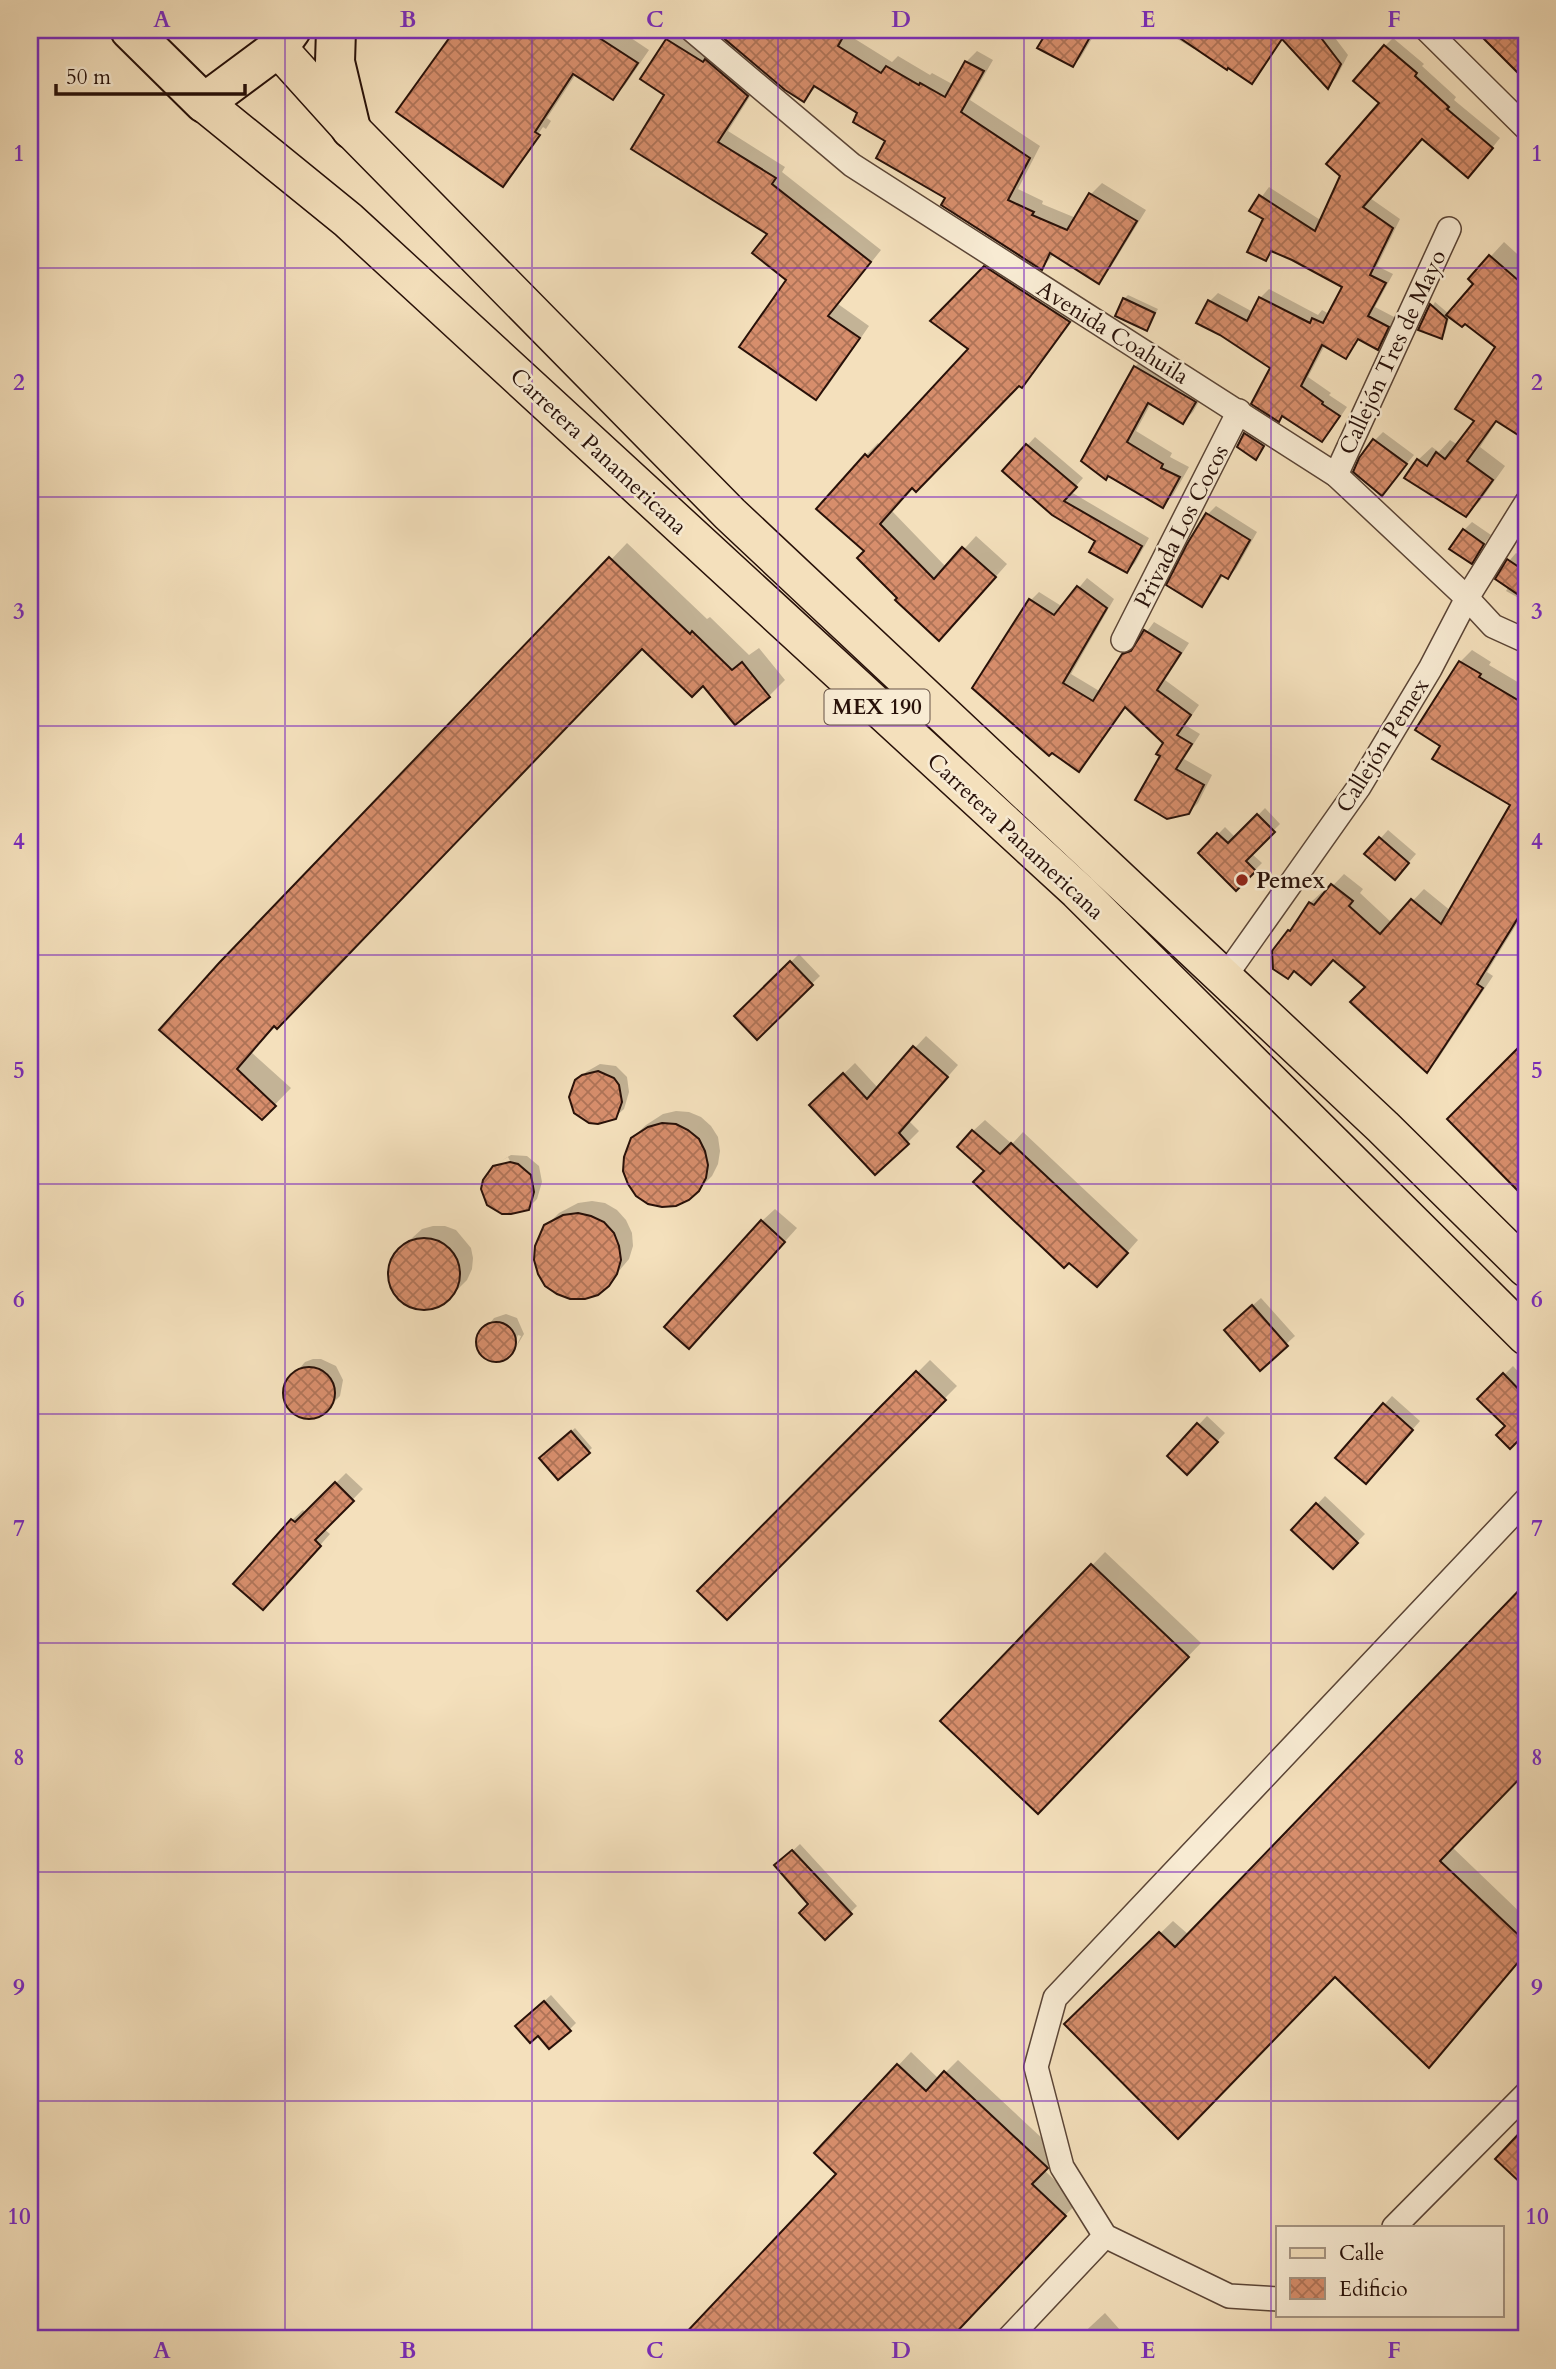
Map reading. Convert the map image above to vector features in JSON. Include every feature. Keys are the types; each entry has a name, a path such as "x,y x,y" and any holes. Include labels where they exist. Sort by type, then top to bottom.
{"highway":[{"path":"337,30 335,62 351,129"},
{"name":"MEX 190","path":"134,31 204,103"},
{"path":"204,103 276,36"}],"main road":[{"name":"Carretera Panamericana","path":"276,36 351,129 730,514 1383,1127 1526,1268"},
{"name":"Carretera Panamericana","path":"204,103 348,220 1078,891 1526,1336"}],"street":[{"name":"Avenida Coahuila","path":"692,30 852,165 1336,475 1467,598 1493,626 1526,641"},
{"path":"1427,30 1526,128"},
{"name":"Callejón Tres de Mayo","path":"1336,475 1448,229"},
{"name":"Privada Los Cocos","path":"1123,640 1239,411"},
{"name":"Callejón Pemex","path":"1224,978 1359,787 1430,669 1467,598 1526,503"},
{"path":"1493,626 1526,658"},
{"path":"1276,2299 1229,2296 1105,2236 1062,2167 1036,2067 1055,1998 1526,1500"},
{"path":"1395,2226 1526,2094"},
{"path":"1008,2339 1105,2236"}],"building":[{"path":"455,30 587,30 638,63 613,100 573,74 535,132 540,135 503,187 396,112"},
{"path":"724,30 847,30 838,46 881,73 886,66 945,97 965,61 984,71 961,112 1030,158 1008,200 1034,212 1032,215 1067,230 1089,193 1137,221 1099,284 1050,253 1042,270 941,205 945,198 876,158 885,141 853,122 857,113 814,86 804,102 785,90 720,35"},
{"path":"1048,30 1094,30 1073,67 1037,48"},
{"path":"1168,30 1315,30 1341,64 1328,89 1282,39 1252,84"},
{"path":"1475,30 1526,30 1526,81"},
{"path":"666,39 703,62 705,59 748,96 718,142 776,178 772,184 871,262 828,316 860,338 816,400 739,347 786,280 752,253 767,234 631,149 664,95 640,79"},
{"path":"1384,45 1417,73 1415,76 1449,107 1447,109 1493,148 1468,178 1422,139 1363,207 1393,228 1370,275 1386,283 1368,316 1389,327 1378,350 1358,339 1346,359 1322,345 1301,386 1340,416 1322,442 1282,416 1279,422 1251,404 1270,368 1220,335 1196,323 1208,300 1247,321 1259,297 1310,323 1312,318 1323,323 1342,287 1271,251 1266,261 1247,252 1263,219 1249,211 1259,195 1315,231 1340,176 1326,164 1379,103 1353,81"},
{"path":"1489,255 1526,287 1526,440 1496,421 1467,461 1493,480 1466,517 1404,478 1417,459 1427,466 1436,452 1445,459 1474,421 1455,409 1495,347 1465,324 1462,327 1446,315 1473,284 1468,279"},
{"path":"984,266 1070,322 1022,388 1019,386 916,492 912,488 880,524 934,579 962,547 996,577 939,641 895,600 897,598 857,558 864,551 816,509 865,454 868,457 968,349 930,321"},
{"path":"1123,298 1155,313 1147,331 1115,316"},
{"path":"1430,304 1447,319 1442,339 1418,330"},
{"path":"1134,366 1196,402 1183,424 1148,403 1127,442 1163,464 1161,468 1180,477 1163,508 1108,476 1106,480 1081,461"},
{"path":"1244,433 1264,446 1256,460 1237,447"},
{"path":"1373,439 1407,464 1382,496 1353,472 1359,458"},
{"path":"1026,444 1077,487 1064,501 1142,546 1127,573 1089,552 1095,541 1052,515 1002,471"},
{"path":"1206,513 1250,540 1228,579 1221,575 1202,607 1166,585"},
{"path":"1463,529 1484,544 1472,564 1449,549"},
{"path":"609,557 732,670 742,662 770,697 735,725 703,686 692,697 642,649 277,1029 274,1026 237,1069 276,1106 262,1120 159,1030 219,963"},
{"path":"1507,559 1526,572 1526,600 1495,579"},
{"path":"1077,586 1107,608 1063,683 1093,701 1122,654 1131,651 1144,630 1181,653 1157,690 1191,715 1177,735 1192,744 1176,769 1204,785 1189,814 1167,819 1135,800 1160,756 1156,754 1163,743 1125,707 1079,772 1052,753 1049,756 972,688 1029,599 1054,615"},
{"path":"1459,661 1481,674 1479,677 1526,705 1526,905 1477,984 1483,988 1427,1073 1350,1002 1365,987 1333,960 1311,985 1294,971 1288,979 1273,969 1272,951 1288,930 1290,931 1309,902 1314,905 1331,884 1353,901 1349,906 1380,934 1411,899 1441,924 1510,805 1432,759 1440,746 1415,730"},
{"path":"1257,814 1275,832 1246,861 1256,871 1236,891 1198,853 1217,833 1228,843"},
{"path":"1379,837 1409,863 1395,880 1364,854"},
{"path":"790,961 813,985 757,1040 734,1016"},
{"path":"1526,1040 1526,1199 1447,1119"},
{"path":"913,1046 948,1077 899,1133 909,1144 875,1175 809,1105 843,1073 867,1099"},
{"path":"598,1071 614,1078 619,1085 622,1102 616,1119 598,1124 589,1123 574,1113 569,1097 575,1080 582,1075"},
{"path":"662,1123 676,1124 699,1139 708,1165 706,1178 699,1191 676,1206 648,1204 636,1196 623,1171 624,1157 631,1138 648,1127"},
{"path":"972,1130 1000,1154 1011,1143 1128,1253 1097,1287 1069,1263 1064,1268 973,1182 984,1171 957,1147"},
{"path":"510,1162 518,1164 531,1175 534,1192 529,1210 502,1214 487,1205 481,1189 483,1180 493,1166"},
{"path":"578,1213 604,1222 614,1233 621,1260 617,1274 609,1286 598,1295 585,1299 570,1299 545,1286 534,1260 535,1246 544,1225 563,1215"},
{"path":"761,1220 785,1242 689,1349 664,1327"},
{"path":"424,1238 444,1244 454,1254 460,1274 454,1294 444,1304 424,1310 404,1304 394,1294 388,1274 394,1254 404,1244"},
{"path":"1252,1305 1288,1346 1260,1371 1224,1330"},
{"path":"496,1322 510,1328 516,1342 510,1356 496,1362 482,1356 476,1342 482,1328"},
{"path":"309,1367 328,1374 335,1393 328,1412 309,1419 290,1412 283,1393 290,1374"},
{"path":"916,1371 946,1400 727,1620 697,1591"},
{"path":"1503,1373 1526,1397 1526,1447 1519,1440 1510,1449 1496,1435 1505,1426 1477,1399"},
{"path":"1383,1403 1413,1430 1366,1484 1335,1458"},
{"path":"1197,1423 1218,1442 1187,1475 1167,1456"},
{"path":"571,1431 590,1453 558,1480 539,1458"},
{"path":"335,1482 354,1501 315,1540 321,1546 263,1610 233,1584 291,1519 295,1522"},
{"path":"1316,1503 1358,1543 1333,1569 1291,1530"},
{"path":"1091,1564 1189,1657 1038,1814 940,1721"},
{"path":"1526,1583 1526,1772 1440,1861 1526,1942 1526,1953 1429,2068 1335,1977 1178,2139 1064,2024 1159,1932 1175,1947"},
{"path":"792,1850 852,1914 825,1940 799,1913 808,1904 774,1865"},
{"path":"544,2001 571,2031 549,2049 538,2036 530,2043 515,2026"},
{"path":"897,2064 926,2091 944,2071 1048,2168 1032,2184 1066,2216 950,2339 680,2339 836,2174 814,2153"},
{"path":"1526,2126 1526,2188 1495,2159"}],"place":[{"name":"Pemex","path":"1242,880"}]}
